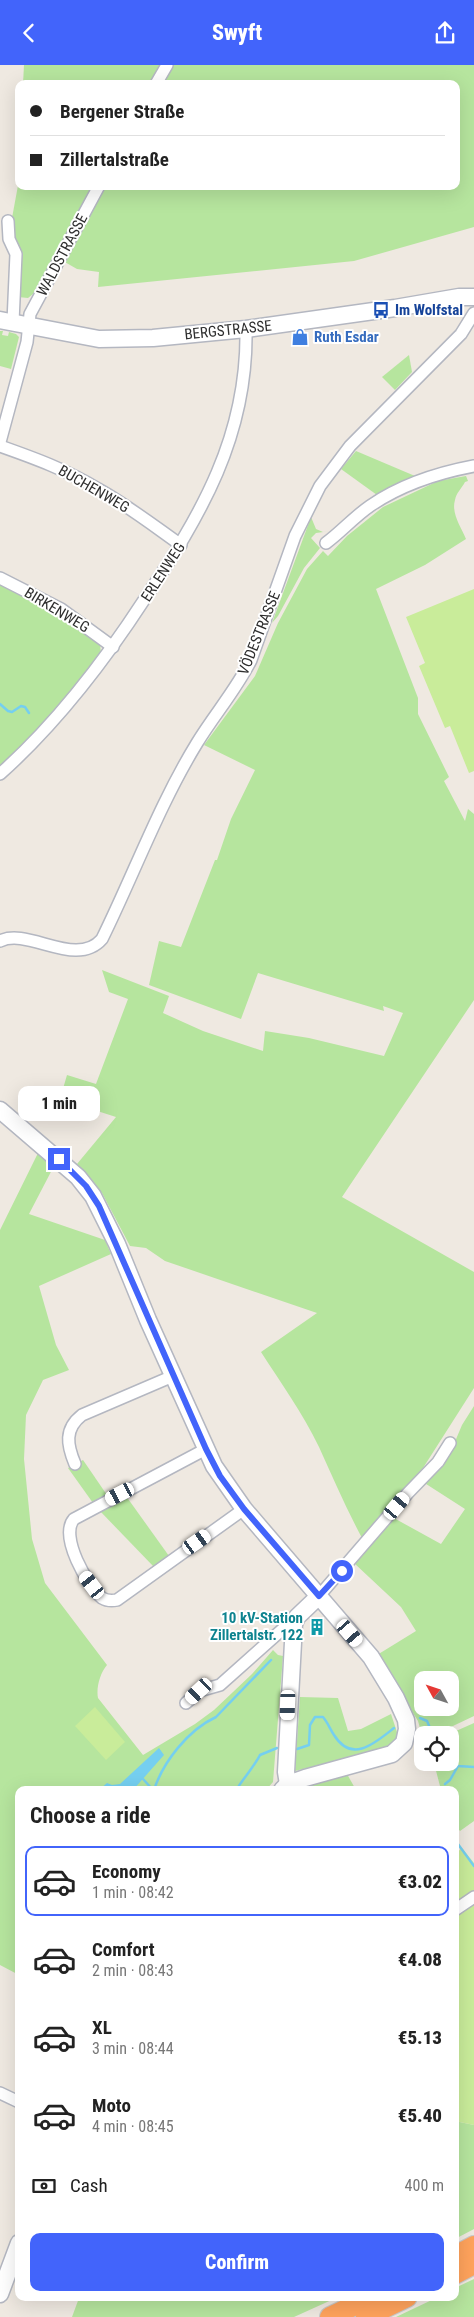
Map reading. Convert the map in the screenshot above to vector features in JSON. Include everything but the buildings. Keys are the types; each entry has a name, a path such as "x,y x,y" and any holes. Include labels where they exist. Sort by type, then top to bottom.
{"highway":[{"path":"459,2254 474,2246"},
{"path":"459,2272 474,2264"},
{"path":"330,2317 364,2301"},
{"path":"366,2317 399,2301"}],"street":[{"path":"158,80 166,65"},
{"name":"WALDSTRASSE","path":"13,323 30,314 97,190"},
{"path":"0,442 27,342 13,323 16,253 9,239 8,221"},
{"name":"BERGSTRASSE","path":"13,323 99,339 153,338 246,329 459,297 474,297"},
{"name":"VÖDESTRASSE","path":"0,941 13,938 78,950 92,948 102,939 177,779 197,742 242,678 251,660 295,536 320,486 350,446 461,334 474,313"},
{"name":"ERLENWEG","path":"0,774 52,722 113,647 181,545 213,486 233,429 246,363 246,329"},
{"name":"BUCHENWEG","path":"0,446 44,462 99,489 181,545"},
{"path":"326,543 369,507 395,491 447,471 474,466"},
{"name":"BIRKENWEG","path":"0,578 61,609 113,647"},
{"path":"0,1110 74,1173 93,1196 118,1244 173,1376 206,1449 222,1479 244,1509 371,1657 396,1698 406,1720 407,1729 404,1743 392,1754 304,1778 287,1786"},
{"path":"75,1464 68,1440 71,1427 76,1420 82,1415 173,1376"},
{"path":"285,1786 294,1624 297,1617 319,1596 408,1493 438,1462 450,1443"},
{"path":"206,1449 74,1519 69,1529 70,1540 82,1572 103,1598 110,1601 117,1600 244,1509"},
{"path":"186,1703 199,1691 220,1685 284,1629 294,1624"},
{"path":"459,1907 474,1897"},
{"path":"0,2093 15,2100"},
{"path":"0,2294 15,2254"}],"green space":[{"path":"24,65 161,65 153,80 23,80"},
{"path":"171,65 474,65 474,227 354,261 98,287 99,272 77,269 63,261 102,190 460,190 460,80 163,80"},
{"path":"17,190 92,190 33,294 28,298 18,297 20,252 12,234 12,218"},
{"path":"0,331 3,331 2,335 8,336 9,332 19,337 11,369 0,366"},
{"path":"409,355 412,372 395,390 382,377"},
{"path":"356,451 415,476 377,495 341,469"},
{"path":"466,476 468,481 465,482 456,497 454,510 466,539 425,565 376,589 418,698 418,714 449,777 444,781 465,821 468,809 474,814 474,1000 342,1197 474,1272 474,1388 423,1468 362,1538 313,1435 261,1352 317,1313 165,1261 146,1248 130,1246 102,1193 77,1164 116,1117 60,1099 67,1075 96,1084 128,999 109,992 102,970 169,996 163,1013 203,1031 263,1051 265,1031 309,1038 384,1056 403,1013 383,1006 384,1011 258,973 241,1019 149,985 159,941 181,947 215,860 217,860 231,819 255,770 204,745 255,676 278,623 307,569 323,551 328,556 347,536 383,507 438,481"},
{"path":"311,517 316,529 323,532 331,531 316,533 311,538 320,548 304,568 278,616 272,623"},
{"path":"0,582 47,605 100,643 101,654 57,710 0,770"},
{"path":"474,589 474,771 469,773 450,726 445,728 419,666 425,663 406,617"},
{"path":"38,1153 54,1166 29,1214 105,1240 111,1254 39,1286 56,1345 69,1370 43,1380 26,1415 24,1459 32,1539 45,1583 107,1665 99,1681 98,1698 143,1755 195,1724 214,1710 252,1674 273,1650 278,1655 283,1656 273,1782 270,1786 15,1786 15,1973 0,1965 0,1230"},
{"path":"474,1406 474,1716 453,1726 419,1726 415,1716 459,1716 459,1671 414,1671 414,1715 377,1655 416,1631 401,1607 354,1563 392,1517 441,1544 465,1509 423,1482 454,1444 462,1425"},
{"path":"83,1460 107,1495 93,1503 68,1468"},
{"path":"126,1496 169,1556 154,1567 99,1510"},
{"path":"300,1697 338,1698 348,1731 361,1729 391,1714 399,1738 391,1747 295,1771"},
{"path":"95,1707 125,1742 106,1760 75,1726"},
{"path":"474,1723 474,1821 460,1831 459,1786 440,1786 436,1771 459,1771 459,1730"},
{"path":"347,1774 354,1786 310,1786"},
{"path":"462,1848 474,1863 474,2125 459,2122 459,1851"},
{"path":"459,2122 474,2125 474,2229 459,2237"},
{"path":"474,2279 474,2317 396,2317 430,2301 459,2301 459,2286"},
{"path":"78,2301 329,2301 294,2317 72,2317"}],"water":[{"path":"159,1748 164,1755 137,1786 104,1786 107,1783 112,1785 120,1784"}],"waterway":[{"path":"0,704 12,712 21,706 25,707 29,713"},
{"path":"155,1786 170,1758 186,1738 216,1717 271,1660"},
{"path":"297,1749 309,1745 310,1725 315,1717 323,1717 341,1744 348,1748 364,1748 379,1740 394,1728"},
{"path":"420,1718 427,1721 429,1726"},
{"path":"239,1786 260,1755 277,1748"},
{"path":"459,1766 474,1767"},
{"path":"445,1784 455,1771"},
{"path":"143,1779 149,1786"},
{"path":"459,1845 474,1866"}],"place":[{"name":"Im Wolfstal","path":"381,310"},
{"name":"Ruth Esdar","path":"300,337"},
{"name":"10 kV-Station Zillertalstr. 122","path":"317,1627"}],"route":[{"path":"59,1159 86,1186 99,1206 118,1244 148,1320 206,1449 226,1485 244,1509 319,1596 342,1571"}]}
